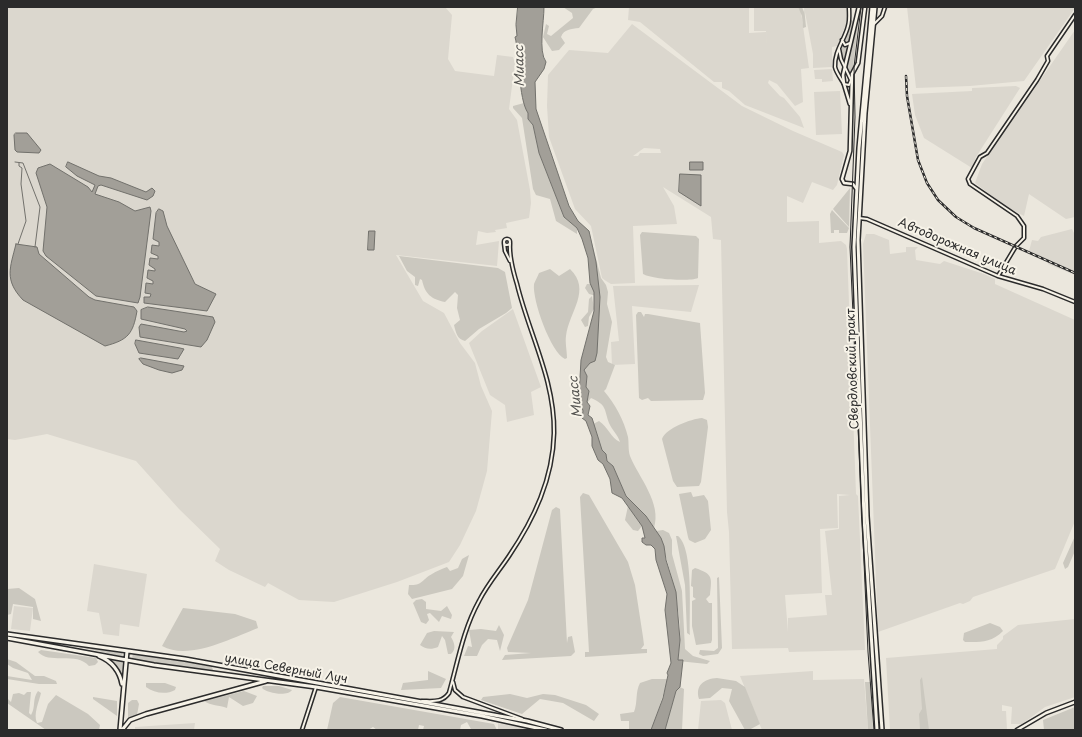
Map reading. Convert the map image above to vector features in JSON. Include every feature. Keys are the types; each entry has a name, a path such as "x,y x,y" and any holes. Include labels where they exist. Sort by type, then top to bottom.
{"main road":[{"path":"852,110 844,84 844,66 852,41 859,7"},
{"path":"856,188 852,184 844,183 842,180 850,151 852,72 858,63 865,7"},
{"name":"Свердловский тракт","path":"872,7 856,188 867,516 882,730"},
{"name":"Свердловский тракт","path":"875,7 854,247 864,517 878,730"},
{"path":"852,184 857,178"},
{"name":"улица Северный Луч","path":"7,634 185,659 527,721 561,730"},
{"name":"улица Северный Луч","path":"7,638 213,673 316,687 526,725 546,730"},
{"path":"74,650 72,646 76,644"},
{"path":"121,730 127,651"},
{"path":"94,653 106,659 116,669 121,678 123,690"},
{"path":"213,673 217,670 215,665"},
{"path":"121,730 130,720 146,714 252,683 270,680"},
{"path":"1017,730 1046,713 1075,702"}],"street":[{"path":"839,49 844,66 851,80 849,85 844,84 835,68 839,49 849,23 849,7"},
{"path":"874,24 882,16 885,7"},
{"path":"998,276 1016,246 1024,238 1024,226 1017,216 970,184 968,179 980,157 987,153 1037,80 1048,61 1047,56 1075,15"},
{"path":"842,40 845,45 852,41"},
{"path":"836,65 840,61 844,66"},
{"name":"Автодорожная улица","path":"857,218 867,219 998,276 1042,289 1075,302"},
{"path":"504,243 506,239 509,240 511,262"},
{"path":"504,243 507,245 510,243"},
{"path":"416,701 440,701 449,693 464,632 478,602 525,531 538,507 547,478 552,449 553,415 549,383 519,294 511,262 504,243"},
{"path":"453,680 455,690 463,697 527,721"},
{"path":"302,730 316,687"},
{"path":"525,729 526,725"}],"shaded area":[{"path":"7,7 445,7 452,15 448,59 455,71 494,76 497,55 513,57 515,63 509,109 517,120 530,190 531,203 529,218 506,223 507,228 495,230 496,232 487,233 478,231 476,245 499,241 497,266 396,255 423,301 444,313 460,343 475,363 481,386 492,411 487,471 476,511 460,545 449,562 397,582 334,602 299,600 268,583 265,587 229,570 215,561 220,549 179,509 136,461 47,434 15,440 7,439"},
{"path":"563,7 598,7 593,9 579,28 564,32 561,37 565,43 559,50 552,51 543,37 546,24 549,26 547,34 551,36 573,18 572,13"},
{"path":"629,7 749,7 749,33 766,32 767,51 766,31 754,31 754,7 798,7 801,12 809,68 801,69 803,102 795,106 777,84 769,80 768,83 780,96 784,98 800,117 804,128 745,105 729,91 722,88 722,82 714,82 640,22 628,20"},
{"path":"798,7 802,7 804,12 804,7 806,27 803,28 802,16"},
{"path":"804,7 847,7 847,22 837,46 832,47 832,67 813,68 813,54"},
{"path":"907,7 1075,8 1024,81 970,86 916,88"},
{"path":"851,20 854,21 849,42 846,44 844,41"},
{"path":"632,24 742,106 793,131 842,152 844,155 837,185 833,190 812,182 803,203 787,196 787,222 819,221 819,243 841,241 846,245 847,249 856,494 858,496 865,650 789,652 788,648 732,649 729,532 727,512 721,240 713,239 711,217 663,187 674,206 677,224 633,226 635,283 611,284 602,278 591,226 575,209 549,137 547,106 548,75 569,50 608,53","holes":["644,148 660,149 661,153 640,153 638,156 633,156","837,494 850,495 839,496 839,529 825,531 832,595 825,595 827,615 788,618 788,632 785,595 822,593 820,529 838,528"]},
{"path":"858,24 853,67 849,73 846,67"},
{"path":"1075,30 1075,217 1066,219 1029,194 1024,216 1005,206 975,183 982,164"},
{"path":"842,45 849,46 844,63 841,55"},
{"path":"832,69 833,81 822,82 822,79 815,79 814,70"},
{"path":"1016,86 1020,88 976,157 972,168 924,138 915,115 912,94 972,91 972,88"},
{"path":"840,91 842,134 816,135 814,92"},
{"path":"524,103 528,113 528,119 533,125 539,153 564,217 577,228 577,234 556,221 550,199 536,195 533,189 522,118 513,108 513,106"},
{"path":"850,188 849,227 833,209"},
{"path":"832,210 849,228 847,233 839,233 839,230 834,230 834,233 831,233 830,214"},
{"path":"1072,229 1075,235 1075,275 1048,264 1049,260 1029,251 1032,240 1038,241 1041,237"},
{"path":"589,231 601,278 606,285 608,292 607,304 612,322 606,357 608,362 615,365 604,391 622,418 628,437 630,456 652,500 656,519 654,528 646,516 626,496 613,466 607,461 606,454 602,450 593,424 599,421 614,438 620,442 609,423 604,408 600,403 591,398 587,403 589,391 586,387 587,376 584,370 590,363 600,297 589,294 585,288 587,284 593,284 596,262"},
{"path":"642,232 696,236 699,239 698,278 687,280 670,279 647,276 643,274 640,235"},
{"path":"866,234 874,234 889,240 890,254 906,252 906,247 918,247 915,250 916,260 940,264 944,261 984,274 995,279 995,284 1075,320 1075,521 1055,569 973,597 970,601 963,604 960,603 878,632 863,244"},
{"path":"399,256 498,268 505,272 512,308 479,329 465,341 462,340 457,335 454,325 460,320 457,308 458,295 455,292 445,302 432,297 425,289 422,280 420,279 418,286 415,285 415,277 407,271"},
{"path":"550,269 559,276 570,269 576,277 579,285 577,301 566,336 567,358 565,359 554,347 549,337 539,313 534,292 534,284 539,273"},
{"path":"699,285 691,312 632,306 635,364 612,365 611,342 619,341 613,286"},
{"path":"592,296 594,309 589,317 588,326 585,327 581,320 588,312 589,299"},
{"path":"513,309 541,387 531,392 534,415 507,422 505,405 490,395 469,343 482,331"},
{"path":"638,312 641,312 644,317 645,314 648,314 700,323 705,393 703,400 651,401 648,398 642,400 639,398 636,315"},
{"path":"702,418 707,420 708,427 701,482 699,486 677,487 673,481 662,439 668,431 686,422"},
{"path":"691,492 693,497 704,495 708,501 711,530 705,539 695,543 689,540 688,537 679,494"},
{"path":"583,493 589,495 628,562 635,585 643,637 644,645 641,649 647,649 647,653 585,657 585,652 589,652 580,497"},
{"path":"628,506 642,526 638,531 633,530 625,520"},
{"path":"556,507 560,509 567,643 568,637 572,636 575,652 571,656 502,660 505,655 531,653 508,652 507,648 528,600 552,510"},
{"path":"663,530 669,533 672,540 672,554 682,591 685,649 693,656 710,661 707,664 678,661 680,642 679,615 665,554 656,531"},
{"path":"676,536 678,536 683,543 689,567 690,635 687,633 685,585"},
{"path":"1075,536 1075,551 1068,567 1065,569 1063,563"},
{"path":"469,555 463,576 452,589 412,599 408,594 409,585 420,583 439,570 447,567 450,571 458,568 462,559"},
{"path":"94,564 147,574 139,627 120,624 119,636 103,634 99,613 87,611"},
{"path":"695,568 705,572 710,577 710,595 706,599 709,603 712,603 711,643 696,645 692,626 692,601 696,599 693,597 693,587 691,586 692,570"},
{"path":"719,577 722,648 718,654 703,656 699,654 700,650 714,651 718,648 717,578"},
{"path":"19,588 35,599 41,621 33,619 33,607 13,604 11,614 7,615 7,589"},
{"path":"422,599 426,602 426,609 441,611 447,606 452,615 451,619 442,616 439,622 430,613 427,614 429,620 426,624 421,622 413,603 416,600"},
{"path":"14,606 33,608 30,631 11,629"},
{"path":"183,608 235,614 256,621 258,628 223,642 197,650 173,650 162,646"},
{"path":"1075,619 1075,697 1045,707 1022,724 1011,724 1012,707 1002,705 1002,711 1006,711 1007,730 890,730 886,658 997,649 997,645 1003,639 1003,636 1018,625"},
{"path":"990,623 1000,627 1003,631 994,638 986,641 965,642 963,640 964,633"},
{"path":"499,625 504,635 500,651 497,640 488,639 482,645 477,656 464,656 468,646 472,647 469,630 481,629 496,631"},
{"path":"434,631 454,632 451,637 454,643 454,650 451,654 448,654 445,640 442,636 438,647 428,649 420,645 427,633"},
{"path":"74,646 122,653 123,656 121,656"},
{"path":"41,650 96,658 98,662 95,665 89,666 77,659 49,658 38,652"},
{"path":"133,654 180,660 212,667 213,670 210,671 142,661 132,658"},
{"path":"104,657 124,661 122,678 115,665"},
{"path":"7,659 16,662 35,676 44,676 56,681 57,684 39,684 7,679 7,676 32,680 28,673 13,668 7,664"},
{"path":"428,671 446,679 441,688 401,690 403,683 428,680"},
{"path":"813,671 813,680 864,679 868,730 762,730 740,676"},
{"path":"922,677 929,730 920,730 919,714 922,709 920,680"},
{"path":"717,678 736,681 745,687 760,724 749,730 745,730 729,701 732,689 722,688 710,698 699,699 698,690 700,686 705,681"},
{"path":"652,679 668,679 654,724 651,730 629,730 629,721 621,721 620,714 634,712 640,683"},
{"path":"865,682 871,682 873,730 868,730"},
{"path":"146,683 165,683 176,687 175,690 171,692 160,693 146,687"},
{"path":"263,686 279,686 292,690 286,693 277,694 265,690 262,688"},
{"path":"680,687 684,689 682,730 665,730 676,691"},
{"path":"38,691 41,693 36,712 37,723 42,722 48,704 56,695 88,714 100,725 99,730 46,730 7,703 7,693 8,699 11,702 13,694 19,693 24,695 27,692 31,692 29,713 31,715"},
{"path":"244,691 257,696 253,703 243,706 229,697 227,708 209,704 204,701"},
{"path":"510,694 527,698 543,694 555,695 586,705 599,714 594,721 563,703 540,699 522,714 481,700 483,697"},
{"path":"93,697 117,701 117,716 93,699"},
{"path":"340,697 494,724 497,730 471,729 467,722 461,725 460,730 423,730 424,726 419,725 418,730 377,730 373,727 368,730 327,730 333,703"},
{"path":"132,700 137,700 139,704 137,715 128,718 128,703"},
{"path":"721,700 725,703 732,730 698,730 701,701"},
{"path":"1075,707 1075,730 1044,730 1043,720"},
{"path":"195,723 194,730 135,730 135,727"},
{"path":"498,723 523,728 523,730 498,730"}],"water":[{"name":"Миасс","path":"518,7 544,7 542,51 546,62 544,69 535,82 536,109 569,206 578,221 589,231 596,262 600,297 597,353 595,361 590,363 584,370 587,376 586,387 589,391 587,402 590,406 588,415 592,418 602,450 606,454 607,461 613,466 626,496 646,516 661,538 676,592 680,640 678,660 683,660 680,687 676,691 665,730 651,730 663,698 668,675 667,673 671,663 665,610 667,594 656,560 655,549 651,545 646,545 642,542 642,538 645,538 642,526 622,498 612,493 610,479 603,464 598,460 592,446 592,437 586,421 582,418 583,411 579,395 581,360 594,311 594,292 590,283 588,258 582,239 577,228 564,217 539,153 533,125 528,119 528,113 522,97 515,37 517,36 516,25"},
{"path":"16,133 27,133 41,150 39,153 17,152 15,150 14,135"},
{"path":"68,162 99,176 111,178 146,192 152,188 155,191 153,196 147,200 101,185 98,186 95,194 119,202 135,211 150,207 151,211 138,303 96,296 46,256 43,251 47,207 36,173 38,168 50,164 88,187 92,192 95,185 77,176 66,167"},
{"path":"690,162 703,162 703,170 690,170"},
{"path":"680,174 701,175 701,206 679,192"},
{"path":"159,209 163,211 167,226 195,284 216,294 207,311 144,303 144,297 150,297 151,294 145,293 146,283 153,284 153,281 147,278 148,270 155,271 155,269 149,265 150,258 158,259 158,256 151,253 152,245 159,246 159,242 153,239 156,213"},
{"path":"369,231 375,231 374,250 368,250"},
{"path":"16,244 37,247 39,254 89,297 95,300 134,307 137,311 134,325 128,335 113,344 105,346 23,300 13,286 10,274"},
{"path":"148,307 213,317 215,322 207,340 201,347 140,337 139,327 141,324 184,332 187,331 185,329 141,319 141,310"},
{"path":"136,340 184,349 178,359 139,353 135,344"},
{"path":"141,358 184,366 182,370 172,373 143,364 139,359"}],"waterway":[{"path":"15,162 23,163 40,207 35,247"},
{"path":"18,244 26,221 21,184 22,168 19,166 19,163"}],"tram line":[{"path":"861,7 854,67 855,117 850,247 868,652 874,730"}],"railway":[{"path":"906,76 907,96 918,160 927,183 938,200 956,217 974,228 1075,273"}]}
